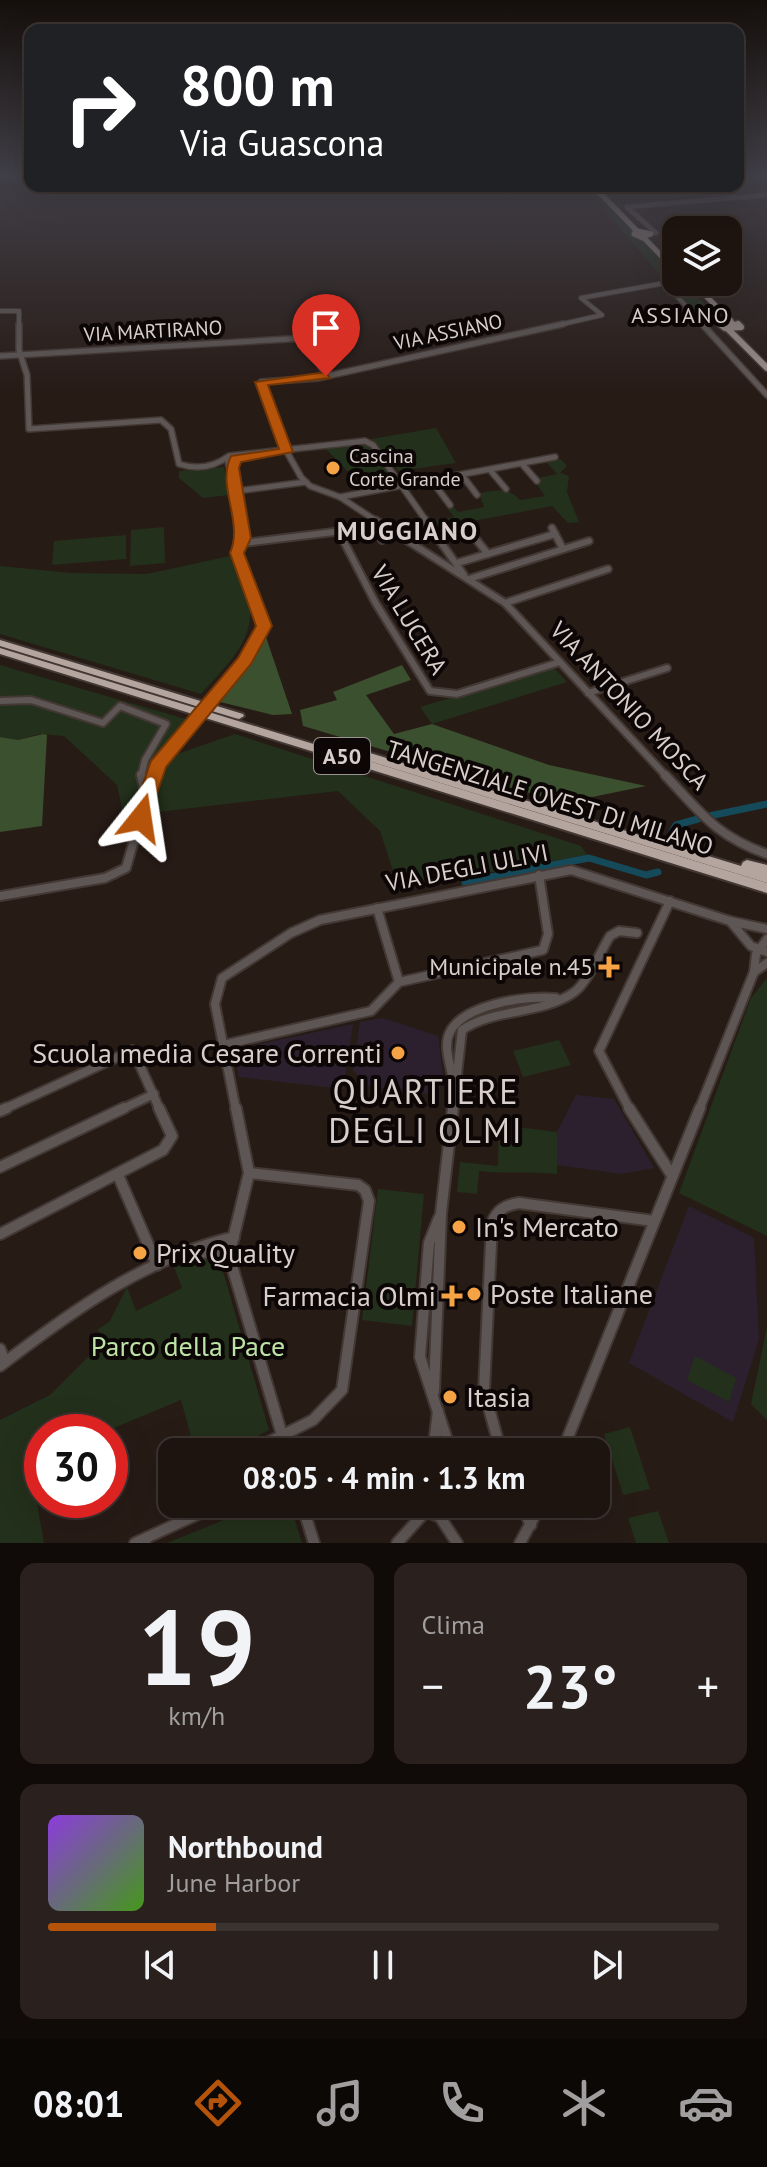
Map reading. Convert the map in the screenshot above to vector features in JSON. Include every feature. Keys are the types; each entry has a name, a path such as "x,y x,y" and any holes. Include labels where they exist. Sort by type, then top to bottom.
{"highway":[{"name":"TANGENZIALE OVEST DI MILANO","path":"0,643 767,878"},
{"name":"TANGENZIALE OVEST DI MILANO","path":"0,651 767,888"},
{"path":"637,839 767,870"},
{"path":"684,863 767,895"}],"main road":[{"path":"700,296 722,326 767,368"},
{"path":"704,296 731,321 740,324 739,328 767,361"},
{"path":"722,326 731,321"},
{"path":"722,326 739,328"}],"street":[{"name":"VIA ASSIANO","path":"286,452 261,382 326,376 602,315 581,298 667,284 707,326"},
{"path":"0,311 19,311 27,375 29,429 120,420 161,420 171,429 180,465 205,467 251,456 352,440 365,441 373,445 467,578 589,541"},
{"path":"707,326 722,326"},
{"path":"707,326 767,395"},
{"name":"VIA MARTIRANO","path":"22,354 305,338 326,376"},
{"path":"0,356 22,354"},
{"path":"286,452 306,482 316,489 340,497 443,558 456,561 488,554 553,531 563,549"},
{"path":"340,497 549,458"},
{"path":"0,896 117,874 130,861 158,765 245,661 264,626 237,553 244,541 232,461"},
{"path":"522,464 537,481"},
{"path":"490,470 506,489"},
{"path":"462,475 477,495"},
{"path":"432,481 450,505"},
{"path":"237,491 306,482"},
{"path":"244,541 387,527"},
{"name":"VIA LUCERA","path":"339,532 375,602 430,691 457,694 560,662"},
{"path":"470,532 488,554"},
{"path":"382,540 399,534"},
{"path":"443,558 444,546"},
{"name":"VIA ANTONIO MOSCA","path":"443,558 505,603 717,831 735,843 767,854"},
{"path":"505,603 608,569"},
{"path":"588,693 667,668"},
{"path":"0,701 31,700 103,723 120,706 166,724 141,766 140,788 146,798"},
{"name":"VIA DEGLI ULIVI","path":"223,1045 215,999 222,978 304,926 377,908 571,870 730,921 767,929"},
{"path":"249,1173 358,1185 369,1199 345,1384 328,1407 282,1437 229,1256 249,1173 223,1045 371,1011 399,982 543,950 548,939 539,875"},
{"path":"670,901 599,1051 643,1134 671,1174"},
{"path":"377,908 399,982"},
{"name":"VIA DEGLI ULIVI","path":"730,921 762,951"},
{"path":"447,1438 434,1391 420,1357 420,1335 429,1243 441,1213 453,1083 462,1030 479,1019 579,989 610,936 619,931 637,933"},
{"path":"754,972 752,965 767,939"},
{"path":"568,1438 754,972 767,963"},
{"path":"0,1111 130,1050 136,1051 172,1136 170,1144 118,1175 0,1234"},
{"path":"0,1167 154,1094"},
{"path":"118,1175 157,1265"},
{"path":"496,1438 486,1409 484,1390 492,1231 496,1214 505,1206 519,1203 654,1221"},
{"path":"0,1349 2,1364 95,1297 202,1243 234,1237"},
{"path":"180,1254 216,1252 229,1256"},
{"path":"435,1438 438,1409"},
{"path":"135,1543 191,1518"},
{"path":"306,1518 314,1543"},
{"path":"397,1543 418,1518"},
{"path":"441,1518 457,1543"},
{"path":"528,1518 531,1525"},
{"path":"520,1543 534,1518"}],"shaded area":[{"name":"Scuola media Cesare Correnti","path":"383,1018 438,1036 443,1076 438,1095 367,1086 353,1070 360,1022"},
{"path":"353,1024 343,1089 239,1077 235,1058 241,1048"},
{"path":"576,1095 614,1099 654,1168 622,1174 557,1165 557,1132"},
{"path":"689,1206 754,1238 759,1339 733,1422 629,1363"}],"green space":[{"path":"635,246 649,246 662,260 662,277"},
{"path":"681,296 697,296 717,317 718,323 707,322"},
{"path":"436,428 456,463 398,471 371,439"},
{"path":"362,441 371,446 389,473 355,479 323,446"},
{"path":"561,459 567,466 560,473 569,476 567,492 579,522 568,523 552,506 437,528 433,521 454,517 447,508 453,506 458,512 484,507 479,493 506,491 520,500 545,496 536,483 541,482 538,478 557,474 546,462"},
{"path":"224,467 229,495 203,498 179,478 179,471"},
{"path":"164,527 165,563 130,566 131,530"},
{"path":"126,535 126,559 52,565 54,541"},
{"path":"230,556 248,601 248,628 237,652 201,694 0,634 0,566 72,573 147,574"},
{"path":"266,636 292,714 273,715 216,701"},
{"path":"0,665 189,720 154,766 137,815 123,814 117,785 64,736 39,734 18,740 0,737"},
{"path":"402,665 411,680 366,695 394,734 432,724 549,765 646,786 563,803 303,726 300,710 337,700 333,692"},
{"path":"553,667 567,682 432,724 420,707"},
{"path":"235,734 581,846 587,855 405,888 397,883 380,831 338,791 149,813 148,802 174,755"},
{"path":"47,735 42,826 0,832 0,737 18,740"},
{"path":"767,978 767,1236 679,1193 751,998"},
{"path":"559,1040 571,1065 523,1077 513,1051"},
{"path":"499,1125 557,1132 557,1174 479,1171 477,1194 457,1192 460,1162 498,1166"},
{"path":"378,1189 424,1194 412,1326 362,1320"},
{"name":"Parco della Pace","path":"196,1256 208,1257 222,1268 269,1430 254,1438 191,1438 181,1400 128,1422 128,1414 24,1414 24,1518 40,1518 44,1543 0,1543 0,1420 50,1395 106,1339 97,1330 110,1321 127,1287 136,1311 182,1288 173,1264"},
{"path":"767,1327 767,1420 751,1404"},
{"path":"695,1356 736,1378 729,1402 687,1380"},
{"path":"630,1427 650,1489 623,1495 610,1453 610,1438 605,1438 604,1434"},
{"path":"658,1511 669,1543 636,1543 628,1518"},
{"path":"229,1518 294,1518 302,1543 167,1543"}],"waterway":[{"path":"709,816 767,804"},
{"path":"668,838 676,825 698,819"},
{"path":"465,882 589,858 646,875 658,872"},
{"path":"422,885 459,878 465,882"}],"place":[{"name":"Cascina Corte Grande","path":"333,468"},
{"name":"Municipale n.45","path":"609,967"},
{"name":"Scuola media Cesare Correnti","path":"398,1053"},
{"name":"In's Mercato","path":"459,1227"},
{"name":"Prix Quality","path":"140,1253"},
{"name":"Poste Italiane","path":"474,1294"},
{"name":"Farmacia Olmi","path":"452,1296"},
{"name":"Itasia","path":"450,1397"}],"district":[{"name":"ASSIANO","path":"681,315"},
{"name":"MUGGIANO","path":"408,531"},
{"name":"QUARTIERE DEGLI OLMI","path":"426,1112"}],"route":[{"path":"141,818 148,788 158,765 245,661 264,626 237,553 244,538 232,468 236,459 286,452 261,382 326,376"}]}
